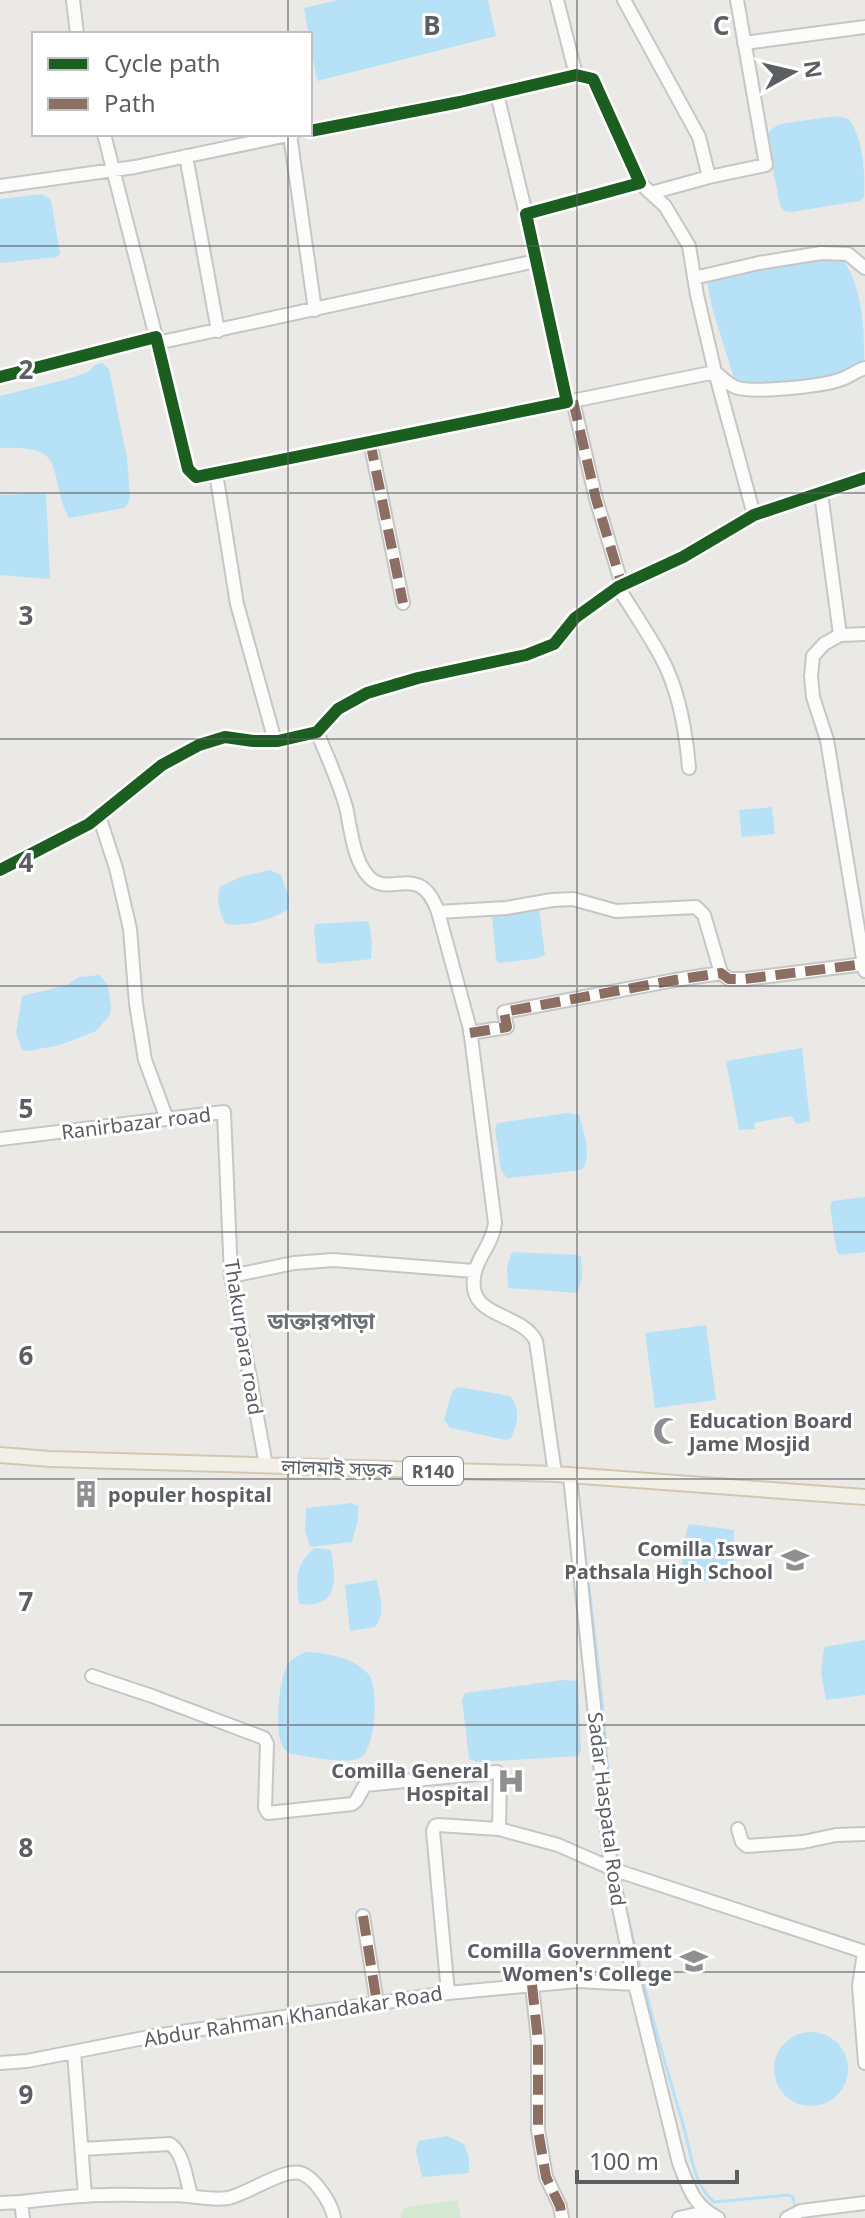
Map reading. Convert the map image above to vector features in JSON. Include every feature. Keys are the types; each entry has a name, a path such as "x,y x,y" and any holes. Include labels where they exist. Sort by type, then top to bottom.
{"main road":[{"name":"লালমাই সড়ক","path":"0,1455 563,1475 865,1497"}],"street":[{"path":"73,0 77,32"},
{"path":"557,0 576,75"},
{"path":"624,0 699,137 709,177"},
{"path":"651,193 766,165 737,0"},
{"path":"744,43 865,27"},
{"path":"312,131 576,75 591,77 640,183 665,206 689,246 715,372 754,515"},
{"path":"497,94 570,401 620,586 662,659 679,707 689,768"},
{"path":"104,136 188,469 196,477 715,372"},
{"path":"0,186 113,170 282,136"},
{"path":"292,136 315,310"},
{"path":"186,156 218,331"},
{"path":"526,214 640,183"},
{"path":"694,278 821,253 848,254 865,268"},
{"path":"0,377 157,340 218,331 536,261"},
{"path":"715,372 739,389 774,391 842,379 865,368"},
{"path":"370,441 403,603"},
{"path":"216,473 237,604 275,741"},
{"path":"0,870 89,824 162,765 199,745 225,737 275,741 317,732 338,709 367,693 418,678 526,655 554,644 575,618 620,586 683,557 754,515 865,478"},
{"path":"821,493 840,635"},
{"path":"438,912 506,908 573,899 616,911 696,907 704,915 721,973 729,979 864,967 827,740 813,697 811,676 813,656 824,644 840,635 865,634"},
{"path":"231,1276 294,1263 333,1260 474,1271 494,1235 495,1223 470,1033 434,899 414,882 379,883 366,873 349,827 346,806 317,732"},
{"path":"99,816 116,868 130,929 136,1004 145,1060 167,1119"},
{"path":"470,1033 507,1027 504,1012 721,973"},
{"name":"Ranirbazar road","path":"0,1139 224,1112"},
{"name":"Thakurpara road","path":"224,1112 231,1276 266,1465"},
{"name":"Sadar Haspatal Road","path":"474,1271 473,1290 480,1302 491,1311 523,1325 536,1341 563,1475 635,1984 679,2163 689,2188 706,2212"},
{"path":"92,1676 264,1738 267,1744 265,1808 268,1813 352,1804 365,1785 491,1771 500,1776 499,1829"},
{"path":"448,1993 433,1831 438,1825 499,1829 558,1845 618,1871 865,1952 859,1986 865,2063"},
{"path":"738,1829 742,1842 747,1846 865,1834"},
{"path":"363,1916 377,2003"},
{"name":"Abdur Rahman Khandakar Road","path":"0,2063 27,2061 154,2036 448,1993 578,1981 635,1984"},
{"path":"532,1985 538,2041 538,2130 546,2177 560,2206 562,2218"},
{"path":"74,2052 85,2196"},
{"path":"82,2149 170,2144 176,2147 191,2195"},
{"path":"0,2203 85,2196 232,2197 283,2175 296,2173 304,2174 328,2201 334,2218"},
{"path":"21,2202 23,2218"},
{"path":"793,2214 865,2203"},
{"path":"679,2218 706,2212 718,2218"}],"green space":[{"path":"457,2200 461,2218 401,2218 401,2211 406,2207"}],"water":[{"path":"338,0 488,0 496,36 317,81 312,32 308,32 304,8"},
{"path":"836,116 849,119 858,137 864,167 864,198 784,211 780,205 767,138 770,130 780,124"},
{"path":"42,194 51,200 60,253 57,257 0,263 0,199"},
{"path":"841,257 858,294 863,322 864,363 831,377 757,385 735,381 707,282 758,268"},
{"path":"102,363 109,369 127,458 130,496 124,508 69,518 47,457 38,451 0,448 0,396 68,379"},
{"path":"46,493 50,579 0,575 0,495"},
{"path":"772,807 775,834 742,837 739,810"},
{"path":"270,870 281,875 289,908 259,922 226,924 219,906 220,887 240,877"},
{"path":"539,907 545,955 500,963 496,960 492,915"},
{"path":"366,921 372,942 371,959 317,962 316,924"},
{"path":"100,975 108,986 111,1007 110,1015 96,1031 60,1045 22,1050 16,1033 22,996 67,985 79,977"},
{"path":"802,1048 810,1121 797,1124 791,1116 754,1123 755,1129 739,1130 726,1061"},
{"path":"567,1113 580,1115 587,1151 581,1170 507,1178 501,1170 495,1129 497,1123"},
{"path":"865,1197 865,1252 839,1255 830,1206 832,1201"},
{"path":"514,1252 578,1255 581,1257 582,1279 577,1293 508,1288 507,1268"},
{"path":"706,1325 716,1400 655,1408 645,1333"},
{"path":"458,1387 510,1396 517,1416 511,1438 506,1440 450,1428 444,1420 452,1391"},
{"path":"352,1503 358,1506 358,1519 352,1542 310,1547 305,1530 306,1508"},
{"path":"689,1524 734,1530 733,1579 688,1582 682,1562"},
{"path":"315,1548 331,1550 333,1588 318,1603 299,1603 298,1572 304,1559"},
{"path":"377,1580 381,1605 378,1622 375,1627 350,1631 345,1585"},
{"path":"865,1640 865,1695 826,1700 821,1672 824,1647"},
{"path":"305,1652 348,1660 369,1675 375,1705 373,1731 370,1743 360,1758 345,1761 316,1758 291,1754 283,1747 278,1716 280,1691 289,1663"},
{"path":"562,1680 578,1681 581,1751 578,1756 477,1762 469,1759 462,1700 465,1693"},
{"path":"811,2032 825,2035 837,2043 845,2055 848,2069 845,2083 837,2095 825,2103 811,2106 797,2103 785,2095 777,2083 774,2069 777,2055 785,2043 797,2035"},
{"path":"447,2136 464,2144 469,2157 469,2173 422,2177 416,2151 418,2141"}],"waterway":[{"path":"580,1510 609,1792"},
{"path":"612,1824 618,1868"},
{"path":"619,1875 648,2000 701,2186 714,2202 789,2195 793,2197 796,2211"}],"marked path":[{"path":"573,401 596,499 622,585"},
{"path":"370,441 403,603"},
{"path":"470,1033 507,1027 504,1012 675,980 721,973 729,979 745,979 864,964"},
{"path":"363,1916 377,2003"},
{"path":"532,1985 538,2041 538,2130 546,2177 560,2206 562,2218"}],"cycle path":[{"path":"0,377 156,337 188,469 196,477 567,402 526,214 640,183 593,79 576,75 460,102 312,131"},
{"path":"0,870 89,824 162,765 199,745 225,737 278,741 317,732 338,709 367,693 418,678 526,655 554,644 575,618 618,587 683,557 754,515 865,478"}],"place":[{"name":"Education Board Jame Mosjid","path":"667,1431"},
{"name":"populer hospital","path":"86,1494"},
{"name":"Comilla Iswar Pathsala High School","path":"795,1560"},
{"name":"Comilla General Hospital","path":"511,1781"},
{"name":"Comilla Government Women's College","path":"694,1961"}],"district":[{"name":"ডাক্তারপাড়া","path":"321,1320"}]}
